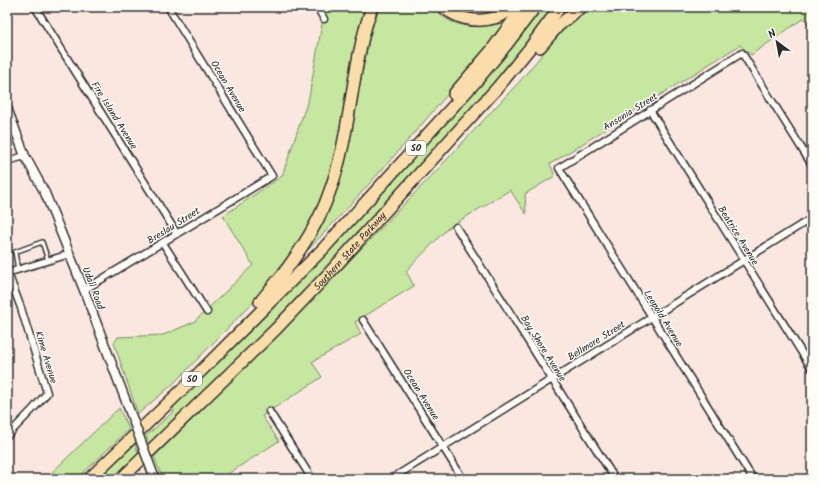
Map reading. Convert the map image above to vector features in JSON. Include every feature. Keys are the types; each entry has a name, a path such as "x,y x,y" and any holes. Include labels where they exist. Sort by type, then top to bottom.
{"highway":[{"path":"236,335 296,256 313,229 326,203 340,158 361,46 372,7"},
{"path":"443,7 459,17 480,20 497,17 514,7"},
{"name":"Southern State Parkway","path":"288,282 324,239 477,68 523,7"},
{"name":"Southern State Parkway","path":"89,479 323,249 458,101 503,49 535,7"},
{"name":"Southern State Parkway","path":"121,479 276,329 357,242 490,96 530,49 560,7"},
{"path":"490,96 526,64 553,31 581,7"}],"street":[{"name":"Fire Island Avenue","path":"35,7 177,234"},
{"name":"Ocean Avenue","path":"168,7 272,176"},
{"path":"317,7 324,19"},
{"name":"Ansonia Street","path":"559,168 742,53 812,166"},
{"name":"Udall Road","path":"7,108 25,156 45,193 70,254 155,479"},
{"name":"Beatrice Avenue","path":"650,110 812,369"},
{"path":"7,161 25,156"},
{"name":"Leopold Avenue","path":"559,168 753,479"},
{"name":"Breslau Street","path":"84,290 272,176"},
{"name":"Bellmore Street","path":"390,479 812,218"},
{"name":"Bay Shore Avenue","path":"456,227 615,479"},
{"path":"163,243 207,312"},
{"path":"8,273 70,254"},
{"name":"Kime Avenue","path":"7,436 47,393 21,308 8,273"},
{"name":"Ocean Avenue","path":"363,320 463,479"},
{"path":"269,411 312,479"}],"lane":[{"path":"18,270 15,252 42,242 48,260"}],"green space":[{"path":"325,7 369,7 330,190 304,244 270,285 173,384 138,414 114,343 118,337 163,335 194,322 253,265 223,216 282,176 309,97"},
{"path":"380,7 434,7 442,16 463,25 487,26 502,23 504,26 500,33 406,143 308,250 327,215 339,185 371,30"},
{"path":"448,7 510,7 480,18"},
{"path":"541,7 555,7 490,89 348,245 264,332 150,446 146,436 174,411 173,407 341,237 482,83 532,21"},
{"path":"589,7 812,7 812,31 804,18 751,55 740,45 550,164 555,176 525,194 526,214 510,190 448,228 406,271 414,286 355,322 361,334 312,362 322,377 262,416 279,441 223,477 224,479 163,479 154,457 281,332 438,169 520,81 569,22"},
{"path":"119,408 129,429 77,479 45,479"},
{"path":"135,444 139,455 113,479 98,479"}]}
